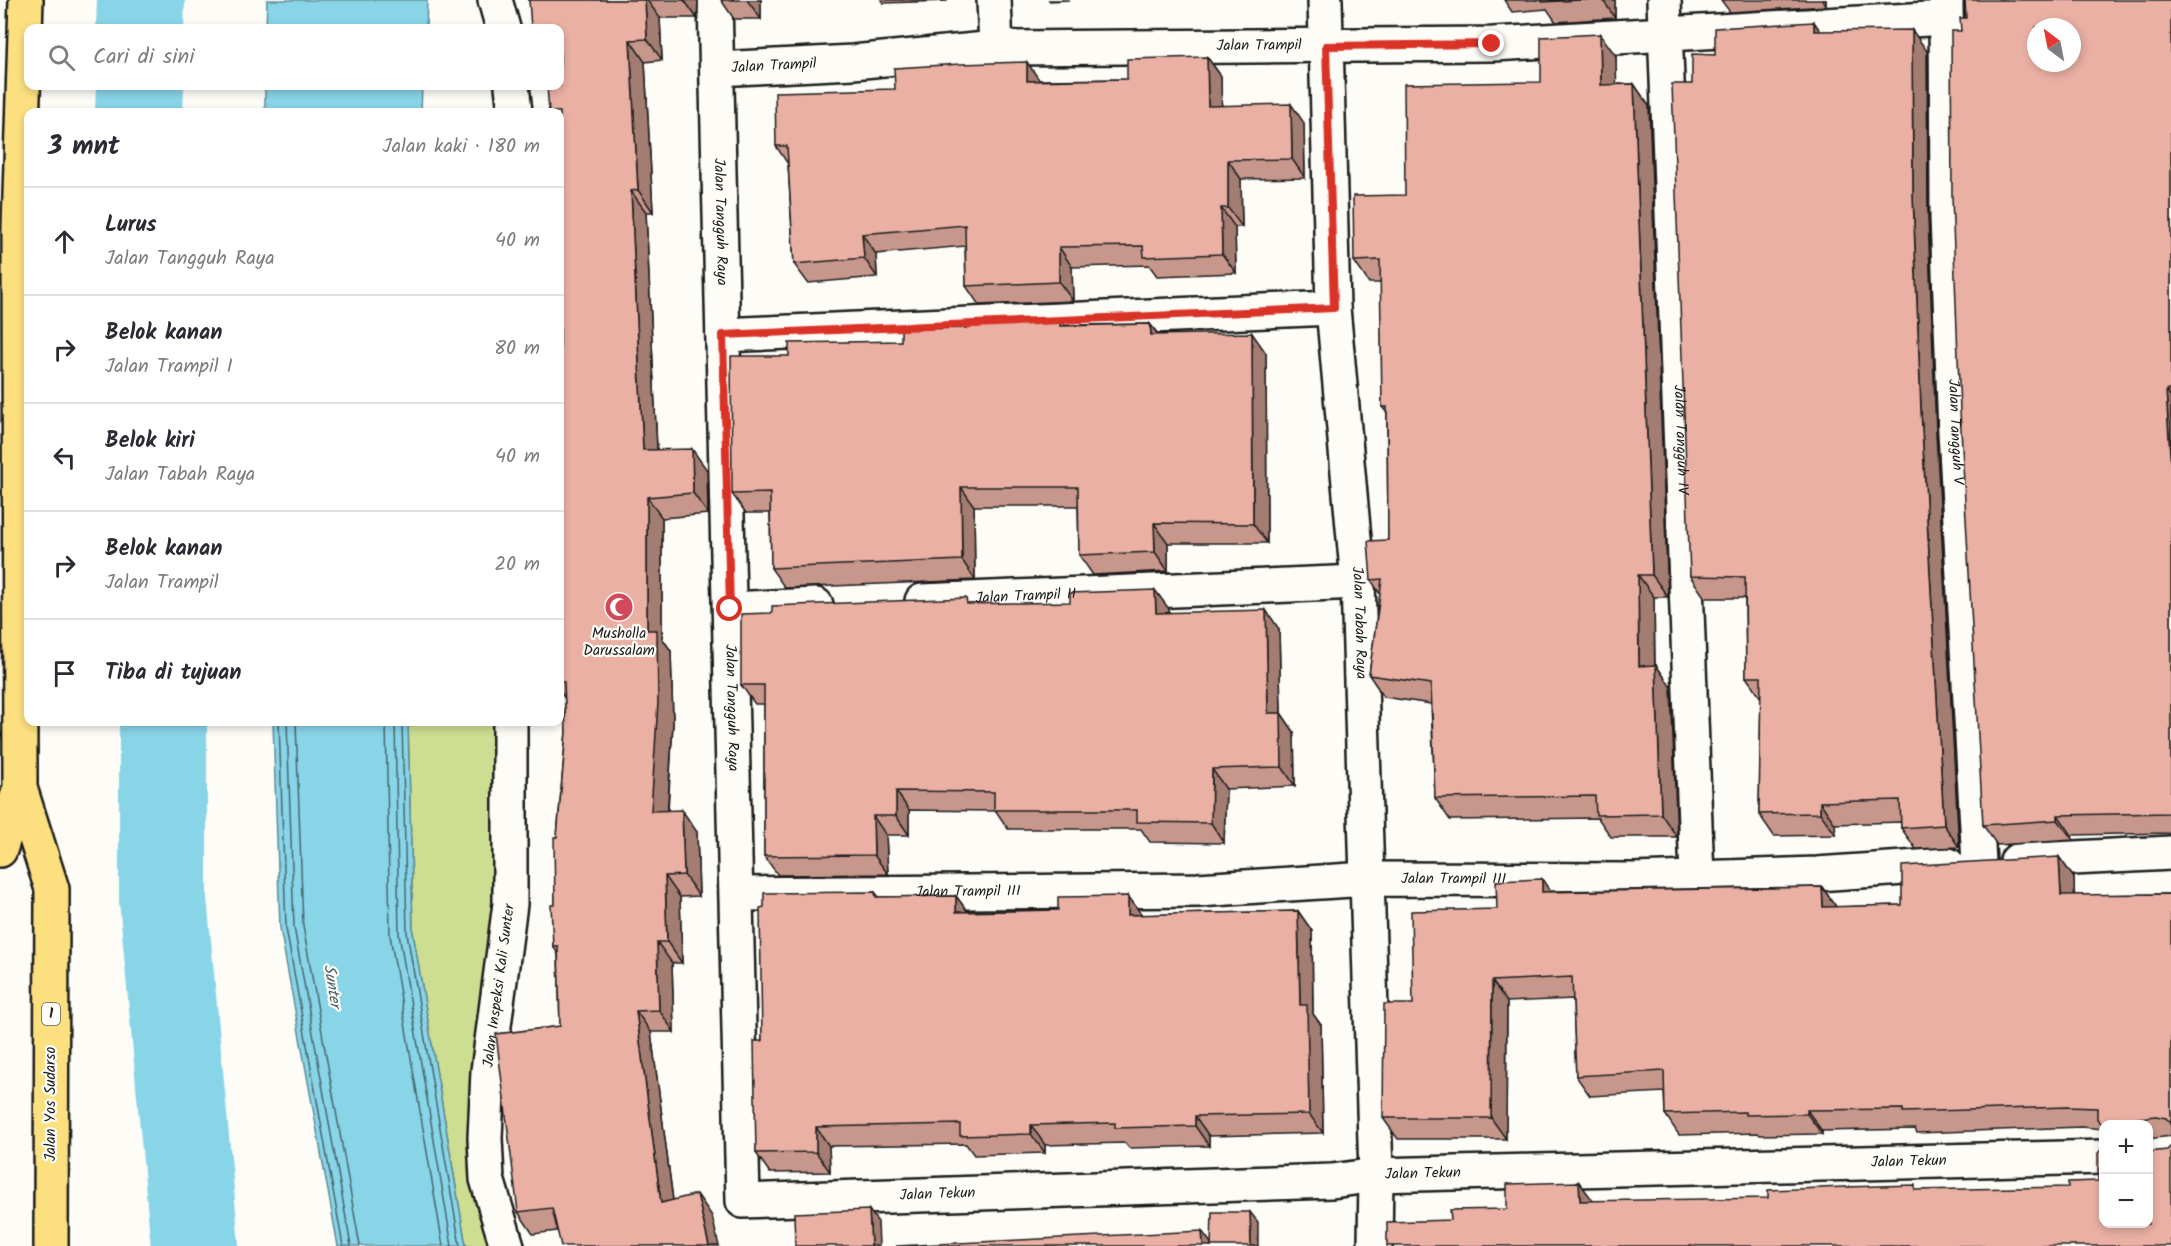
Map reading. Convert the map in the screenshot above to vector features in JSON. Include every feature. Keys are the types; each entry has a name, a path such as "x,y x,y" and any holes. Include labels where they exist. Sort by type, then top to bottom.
{"highway":[{"name":"Jalan Yos Sudarso","path":"25,24 26,0"},
{"name":"Jalan Yos Sudarso","path":"24,65 19,227 20,788 52,889 51,1246"},
{"name":"Jalan Yos Sudarso","path":"0,850 20,788"}],"street":[{"path":"495,0 502,24"},
{"name":"Jalan Tangguh Raya","path":"715,0 744,1201"},
{"path":"994,0 996,48"},
{"name":"Jalan Tabah Raya","path":"1325,0 1334,308 1358,582 1376,1175 1375,1246"},
{"name":"Jalan Tangguh IV","path":"1664,0 1697,877"},
{"name":"Jalan Trampil","path":"717,69 854,62 996,48 1492,44 1665,33 1946,9"},
{"name":"Jalan Tangguh V","path":"1946,9 1947,229 1955,432 1979,863"},
{"path":"512,90 515,108"},
{"path":"723,335 1334,308"},
{"name":"Jalan Trampil II","path":"893,602 1358,582"},
{"path":"730,609 847,604"},
{"name":"Jalan Inspeksi Kali Sunter","path":"507,1246 488,1179 485,1138 488,1071 510,904 510,726"},
{"name":"Jalan Trampil III","path":"736,894 1198,890 1367,879 1633,880 1817,874 2171,853"},
{"name":"Jalan Tekun","path":"744,1201 1332,1181 1376,1175 2099,1157"}],"green space":[{"path":"408,726 511,726 488,1071 507,1246 466,1246 413,933"}],"water":[{"path":"267,0 427,0 426,24 266,24"},
{"path":"265,90 422,90 421,108 265,108"},
{"name":"Sunter","path":"273,726 408,726 413,933 466,1246 338,1246 280,928"}],"building":[{"path":"529,0 645,0 647,39 630,40 638,190 631,191 643,450 692,449 693,493 647,497 647,630 657,630 658,702 651,811 682,810 684,875 665,876 667,942 657,942 659,1010 636,1011 661,1203 697,1194 709,1246 561,1246 552,1208 518,1212 496,1034 560,1026 558,946 553,946 551,905 555,905 554,837 557,837 566,732 564,682 564,108 549,108 547,90 564,90 564,24 531,24"},
{"path":"1542,0 1582,0 1542,2"},
{"path":"1965,0 2171,0 2171,390 2166,390 2171,471 2171,813 2058,815 2058,820 1983,825 1960,411 1952,197 1951,31 1961,31 1960,18 1966,18"},
{"path":"1814,22 1814,31 1912,30 1913,195 1921,411 1944,825 1901,828 1900,800 1820,802 1820,813 1759,814 1761,677 1746,677 1745,577 1690,576 1672,84 1692,84 1692,54 1715,55 1715,28"},
{"path":"1600,34 1601,85 1634,84 1652,575 1638,575 1639,666 1656,665 1661,814 1596,815 1595,796 1435,798 1431,684 1369,675 1382,579 1371,580 1368,541 1388,540 1387,407 1382,407 1380,260 1354,261 1353,196 1405,195 1404,84 1541,82 1541,37"},
{"path":"1207,57 1208,106 1291,104 1292,159 1228,160 1228,208 1221,208 1222,254 1144,257 1143,246 1059,247 1059,282 966,286 965,225 862,234 864,258 794,264 787,146 776,146 775,92 895,89 894,68 961,64 1027,62 1027,81 1127,79 1127,59"},
{"path":"1060,319 1060,326 1150,324 1151,335 1252,333 1253,524 1154,523 1155,552 1079,555 1078,487 961,487 962,560 771,568 770,493 732,494 731,356 789,356 789,343 901,341 901,328 966,328 966,323"},
{"path":"1155,590 1156,613 1266,610 1268,713 1281,713 1282,767 1212,769 1211,823 1137,822 1137,810 994,810 994,792 896,791 896,816 873,816 874,855 764,856 764,685 741,685 741,614 772,613 772,606 966,598 967,604 1070,602 1070,593"},
{"path":"2059,857 2061,895 2171,894 2171,1123 2166,1118 2156,1116 2099,1121 2097,1108 2067,1107 1903,1112 1903,1109 1807,1110 1807,1114 1745,1115 1745,1112 1665,1114 1664,1071 1576,1076 1572,977 1492,981 1491,1118 1383,1118 1384,1004 1413,1004 1411,911 1497,909 1496,881 1542,879 1542,892 1822,887 1823,907 1902,905 1902,866"},
{"path":"875,892 876,897 956,896 956,912 1058,910 1058,897 1128,896 1128,915 1298,911 1300,1005 1307,1005 1309,1114 1195,1116 1195,1126 1115,1128 1115,1123 1031,1125 1031,1134 960,1136 960,1124 816,1127 816,1152 756,1153 754,1041 762,1041 760,908 764,907 764,893"},
{"path":"2171,1146 2171,1246 1387,1246 1387,1222 1451,1220 1450,1210 1507,1209 1507,1184 1579,1182 1580,1201 1768,1198 1768,1190 1845,1187 1915,1185 1915,1190 2068,1187 2068,1182 2098,1181 2099,1152 2099,1228 2153,1228 2153,1151 2167,1150"},
{"path":"869,1210 871,1246 795,1246 794,1213"},
{"path":"1212,1212 1250,1212 1251,1246 1211,1246"},
{"path":"1202,1231 1203,1246 896,1246"}],"waterway":[{"path":"140,24 141,0"},
{"path":"139,108 140,90"},
{"path":"163,726 163,899 195,1246"}],"place":[{"name":"Musholla Darussalam","path":"619,607"}],"route":[{"path":"730,609 723,335 1334,308 1326,46 1492,44"}]}
